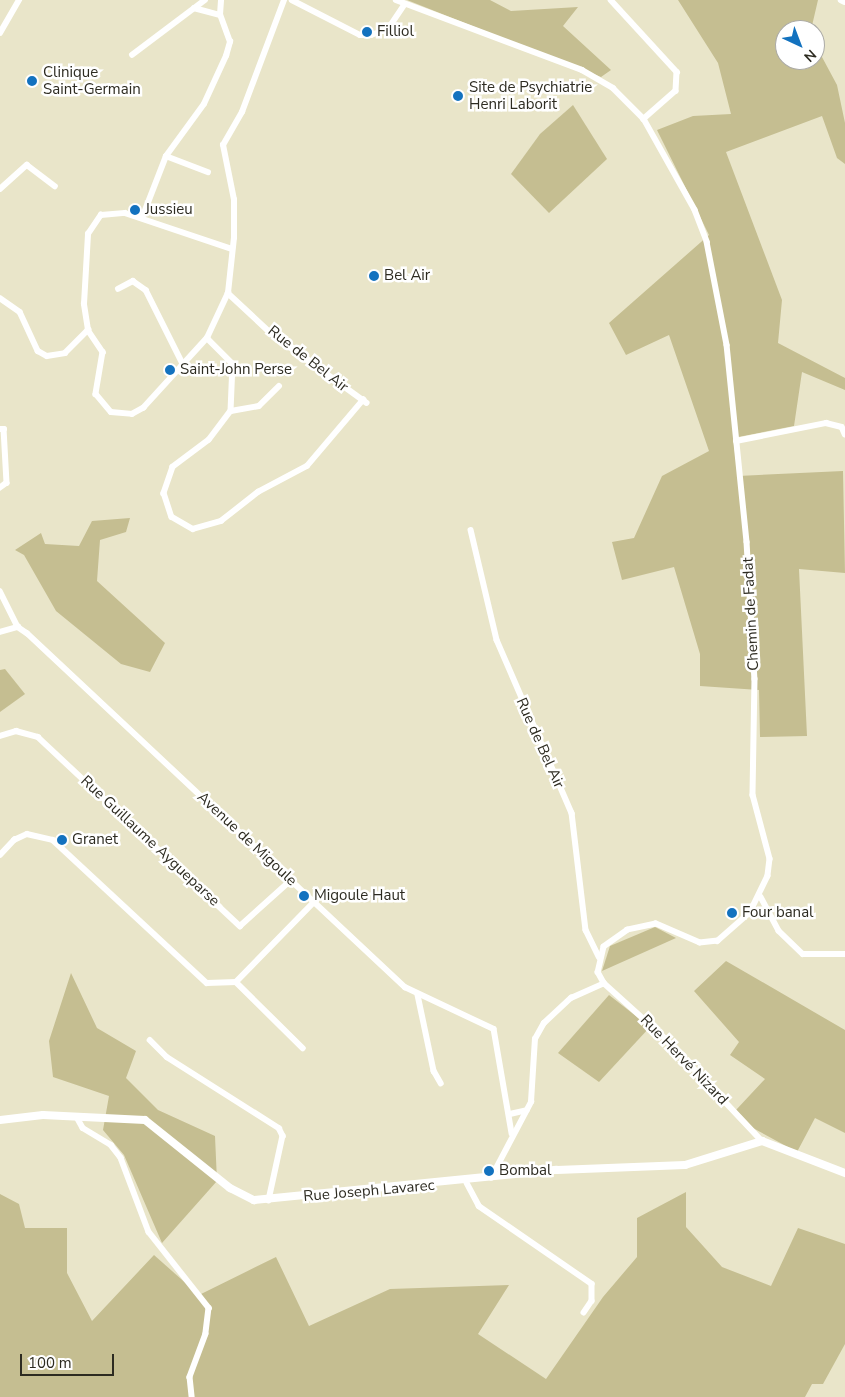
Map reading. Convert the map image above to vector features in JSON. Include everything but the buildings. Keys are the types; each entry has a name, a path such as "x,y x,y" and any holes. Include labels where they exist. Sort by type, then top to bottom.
{"street":[{"path":"0,33 19,0"},
{"path":"132,56 205,0"},
{"path":"142,218 166,156 204,104 226,56 229,33 220,15 221,0"},
{"path":"232,249 142,218 111,211 92,223 88,234 84,304 88,330 103,352 96,394 111,412 132,414 143,408 184,366 207,338 228,293 232,249 234,200 222,145 242,112 284,0"},
{"path":"292,0 360,34 371,35 388,29 404,5"},
{"name":"Chemin de Fadat","path":"396,0 404,5 582,70 613,88 644,119 695,210 707,242 727,345 736,441 755,679 753,795 770,859 761,897 732,932 718,941 700,943 656,924 612,938 599,957"},
{"path":"611,0 676,72 676,91 644,119"},
{"path":"841,0 845,2"},
{"path":"194,8 220,15"},
{"path":"166,156 208,172"},
{"path":"0,189 27,165 55,186"},
{"path":"118,289 133,281 146,290 184,366"},
{"name":"Rue de Bel Air","path":"228,293 272,334 365,402 307,466 258,492 221,521 194,529 180,524 166,507 168,477 180,461 221,428 231,411"},
{"path":"0,298 20,312 30,341 47,356 64,353 88,330"},
{"path":"207,338 233,364 231,411 259,406 279,386"},
{"path":"736,441 826,423 843,428 845,434"},
{"path":"0,429 4,429 7,483 0,488"},
{"name":"Rue de Bel Air","path":"471,530 497,640 572,813 586,930 599,957"},
{"path":"0,590 18,627 0,632"},
{"name":"Avenue de Migoule","path":"18,627 314,902 418,995 494,1028 512,1133"},
{"name":"Rue Guillaume Aygueparse","path":"0,736 16,731 38,737 240,926 291,880"},
{"path":"0,855 14,840 27,834 53,840 207,983 236,982 314,902"},
{"path":"761,897 779,931 803,954 845,954"},
{"path":"491,1180 512,1133 527,1110 534,1088 535,1039 544,1023 571,998 604,984 599,957"},
{"path":"236,982 303,1048"},
{"name":"Rue Hervé Nizard","path":"604,984 666,1039 762,1141"},
{"path":"418,995 434,1071 441,1082"},
{"path":"150,1040 166,1057 279,1128 283,1136 269,1200"},
{"path":"510,1114 527,1110"},
{"name":"Rue Joseph Lavarec","path":"0,1120 43,1115 78,1119 127,1116 144,1120 243,1197 269,1200 491,1180 578,1169 685,1165 762,1141"},
{"path":"78,1119 84,1128 111,1145 121,1158 149,1232 208,1308 206,1334 190,1377 192,1397"},
{"path":"762,1141 845,1174"},
{"path":"467,1182 479,1206 592,1284 592,1301 584,1314"}],"shaded area":[{"path":"407,0 490,0 511,11 578,7 563,26 611,70 601,77"},
{"path":"678,0 818,0 813,20 775,20 775,70 825,70 825,63 837,85 845,123 845,164 837,158 822,116 726,152 782,300 778,343 845,378 845,390 802,372 794,426 733,438 738,476 843,471 845,573 799,569 807,736 760,737 759,690 700,686 700,654 674,567 622,580 612,542 634,538 662,476 709,451 669,335 626,355 609,323 709,235 657,130 693,116 731,114 718,63"},
{"path":"573,105 607,159 549,213 511,174 540,134"},
{"path":"130,518 126,532 100,540 97,581 165,643 150,672 121,664 56,611 24,555 15,550 41,533 45,544 79,546 92,521"},
{"path":"5,669 25,694 0,712 0,670"},
{"path":"655,927 676,938 602,971 610,946"},
{"path":"726,961 845,1030 845,1133 815,1118 797,1152 753,1128 736,1110 765,1079 730,1055 739,1042 694,991"},
{"path":"71,973 97,1028 136,1051 126,1078 158,1110 215,1136 217,1181 162,1243 124,1155 103,1130 109,1096 53,1077 49,1041"},
{"path":"609,995 650,1027 599,1082 558,1053"},
{"path":"686,1192 686,1227 722,1267 771,1286 798,1228 845,1244 845,1344 823,1384 812,1384 805,1397 0,1397 0,1194 19,1204 25,1228 67,1228 67,1273 92,1321 154,1255 199,1295 276,1257 309,1326 390,1289 509,1285 478,1334 546,1379 603,1297 637,1257 637,1218"}],"place":[{"name":"Filliol","path":"367,32"},
{"name":"Clinique Saint-Germain","path":"32,81"},
{"name":"Site de Psychiatrie Henri Laborit","path":"458,96"},
{"name":"Jussieu","path":"135,210"},
{"name":"Bel Air","path":"374,276"},
{"name":"Saint-John Perse","path":"170,370"},
{"name":"Granet","path":"62,840"},
{"name":"Migoule Haut","path":"304,896"},
{"name":"Four banal","path":"732,913"},
{"name":"Bombal","path":"489,1171"}]}
